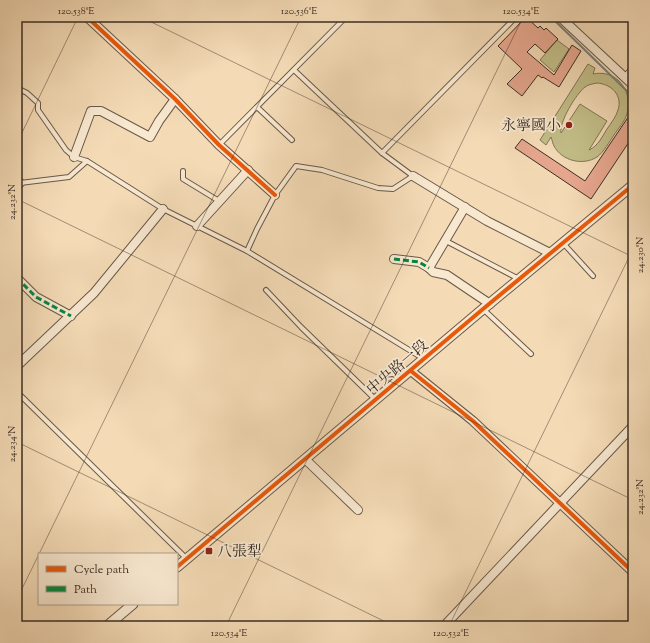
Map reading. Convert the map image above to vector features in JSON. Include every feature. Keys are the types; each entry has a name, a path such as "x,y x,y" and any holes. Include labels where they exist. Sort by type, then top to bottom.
{"street":[{"path":"87,17 175,99 219,145 275,195"},
{"path":"560,17 633,85"},
{"path":"626,78 633,70"},
{"path":"74,157 91,111 101,111 150,137 175,99"},
{"path":"197,226 248,170"},
{"path":"413,176 487,221 550,253"},
{"name":"中央路一段","path":"178,566 550,253 633,186"},
{"path":"429,268 465,207"},
{"path":"17,366 94,293 163,209"},
{"path":"394,259 419,262 439,274 447,275 486,307"},
{"path":"17,278 36,297 71,316"},
{"path":"410,371 473,421 633,572"},
{"path":"444,626 633,426"},
{"path":"305,459 358,510"},
{"path":"107,626 132,605"}],"lane":[{"path":"219,145 346,17"},
{"path":"382,153 516,17"},
{"path":"247,251 275,195 296,166 322,170 378,188 393,189 413,176 382,153 294,70"},
{"path":"17,88 27,93 38,103 38,110 66,150 74,157 87,162 163,209 247,251 424,359"},
{"path":"257,107 292,140"},
{"path":"18,183 69,177 87,162"},
{"path":"183,170 183,179 219,201"},
{"path":"446,241 519,279"},
{"path":"564,242 593,276"},
{"path":"266,290 301,327 376,400"},
{"path":"486,307 531,354"},
{"path":"17,392 187,559"}],"shaded area":[{"path":"557,40 569,49 554,72 540,60"},
{"path":"588,64 595,68 593,74 603,73 609,75 618,80 624,87 628,100 626,117 604,150 597,157 586,161 573,160 562,155 558,151 554,146 551,137 546,145 540,140","holes":["597,83 615,91 619,100 619,105 616,115 601,138 597,144 589,150 607,121 580,104 561,133 561,128 565,115 581,91 590,85"]}],"building":[{"path":"526,17 538,28 540,26 544,30 546,28 558,39 545,53 535,44 527,52 554,75 572,45 581,51 559,87 538,75 522,96 507,84 522,69 498,46"},
{"path":"633,110 633,136 591,199 515,148 522,139 585,181"}],"waterway":[{"path":"551,17 633,97"}],"marked path":[{"path":"394,259 419,262 429,268"},
{"path":"17,278 36,297 71,316"}],"cycle path":[{"path":"87,17 175,99 219,145 275,195"},
{"path":"178,566 483,309 633,185"},
{"path":"411,371 473,421 633,572"}],"place":[{"name":"永寧國小","path":"569,125"},
{"name":"八張犁","path":"209,551"}]}
